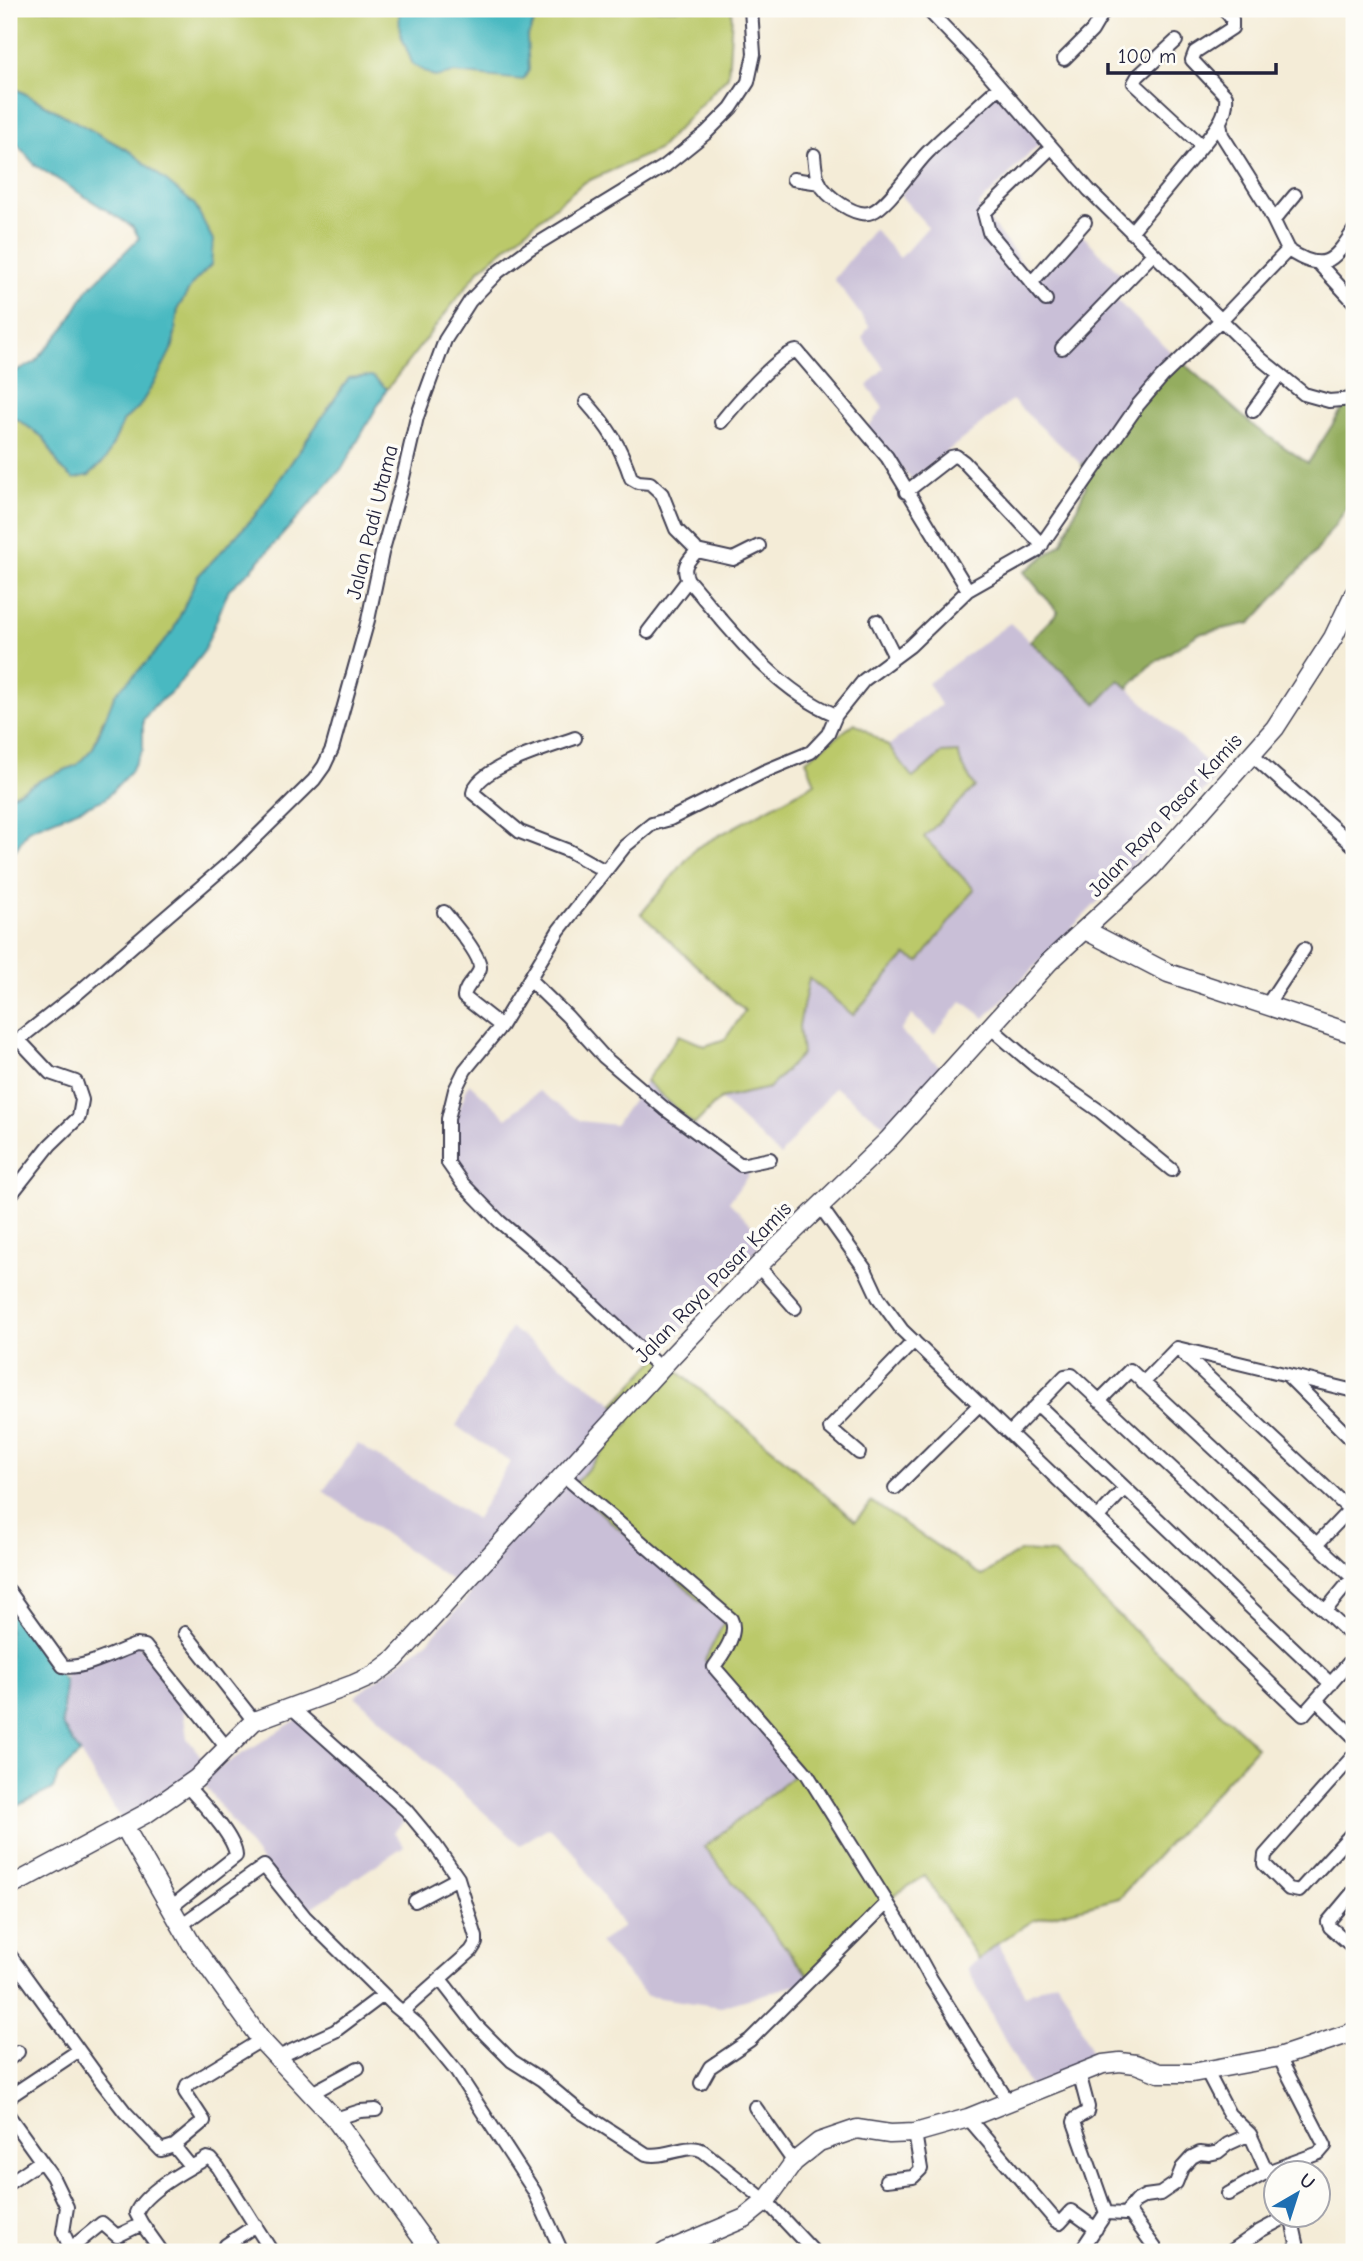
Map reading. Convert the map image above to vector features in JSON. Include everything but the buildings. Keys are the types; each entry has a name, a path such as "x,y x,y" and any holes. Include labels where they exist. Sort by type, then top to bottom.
{"main road":[{"name":"Jalan Raya Pasar Kamis","path":"9,1887 124,1826 186,1785 254,1721 374,1675 395,1659 660,1368 758,1266 888,1140 1049,962 1150,869 1275,728 1333,638 1354,594"},
{"path":"1085,930 1168,973 1354,1034"},
{"path":"124,1826 170,1908 261,2040 335,2119 432,2252"},
{"path":"665,2252 738,2221 766,2201 794,2162 819,2143 857,2129 890,2134 915,2133 1009,2103 1103,2064 1136,2064 1159,2073 1178,2074 1279,2057 1354,2033"}],"street":[{"name":"Jalan Padi Utama","path":"13,1043 79,992 239,854 297,799 319,773 332,749 359,654 417,416 445,340 470,301 498,272 529,249 665,166 706,134 731,108 748,82 754,54 751,9"},
{"path":"927,9 1051,148 1131,232 1279,375 1304,394 1318,399 1354,399"},
{"path":"1064,59 1092,31 1105,9"},
{"path":"1131,232 1220,123 1227,103 1226,96 1192,61 1195,52 1231,28 1232,19 1224,9"},
{"path":"1176,41 1138,76 1134,83 1202,146"},
{"path":"814,155 820,183 827,193 864,215 876,211 926,154 999,87"},
{"path":"1220,123 1222,135 1266,205 1288,250 1319,264 1329,260 1354,230"},
{"path":"1046,300 989,232 984,213 1051,148"},
{"path":"793,179 820,183"},
{"path":"1274,220 1295,195"},
{"path":"1032,282 1085,222"},
{"path":"660,1368 556,1269 500,1222 462,1183 448,1163 448,1119 455,1090 465,1070 501,1026 559,930 625,846 643,829 670,819 763,772 811,752 828,734 836,715 864,680 926,632 968,590 1022,562 1042,545 1138,405 1162,377 1288,250"},
{"path":"1062,348 1153,254"},
{"path":"1319,264 1354,302"},
{"path":"721,422 774,366 788,353 797,351 887,457 968,590"},
{"path":"1253,411 1279,375"},
{"path":"586,402 611,430 631,478 650,483 662,494 676,529 697,551 733,559 759,546"},
{"path":"906,492 951,457 956,456 964,461 1042,545"},
{"path":"697,551 685,565 688,580 785,684 836,715"},
{"path":"648,632 688,580"},
{"path":"877,621 895,657"},
{"path":"575,738 498,767 475,786 473,793 520,832 569,851 605,871"},
{"path":"1252,755 1354,846"},
{"path":"443,912 461,933 479,963 479,971 466,987 464,997 501,1026"},
{"path":"1267,1005 1304,950"},
{"path":"530,980 604,1057 665,1109 741,1165 770,1159"},
{"path":"991,1028 1035,1066 1101,1112 1172,1170"},
{"path":"9,1197 50,1145 79,1117 82,1108 76,1082 50,1073 13,1043"},
{"path":"820,1206 865,1269 886,1310 914,1341 1303,1714 1354,1657"},
{"path":"758,1266 795,1308"},
{"path":"859,1453 830,1428 914,1341"},
{"path":"1177,1348 1354,1391"},
{"path":"1143,1383 1177,1348"},
{"path":"1177,1348 1352,1507 1317,1544"},
{"path":"1099,1401 1130,1370 1354,1577 1325,1611"},
{"path":"1010,1433 1068,1374 1072,1375 1354,1638"},
{"path":"1289,1377 1354,1442"},
{"path":"895,1488 980,1404"},
{"path":"1038,1405 1331,1684"},
{"path":"562,1475 731,1619 733,1632 714,1667 807,1774 887,1903 930,1979 1009,2103"},
{"path":"1098,1517 1125,1488"},
{"path":"9,1591 63,1666 68,1668 81,1665 136,1645 145,1646 227,1748"},
{"path":"185,1633 254,1721"},
{"path":"1317,1701 1354,1737"},
{"path":"291,1707 405,1810 435,1845 458,1878 474,1929 475,1943 471,1951 402,2011"},
{"path":"1354,1755 1265,1855 1264,1864 1289,1889 1299,1891 1354,1831"},
{"path":"170,1908 236,1856 236,1848 186,1785"},
{"path":"181,1925 264,1866 305,1917 383,1995 418,2025 461,2079 534,2191 562,2252"},
{"path":"415,1901 458,1878"},
{"path":"1354,1891 1328,1922 1330,1927 1354,1948"},
{"path":"701,2083 710,2067 750,2040 887,1903"},
{"path":"9,1954 125,2112 157,2147 165,2150 174,2146 204,2120 185,2088 261,2040"},
{"path":"440,1979 475,2024 512,2061 646,2154 657,2156 698,2148 766,2201 814,2252"},
{"path":"276,2059 335,2031 383,1995"},
{"path":"9,2097 79,2050"},
{"path":"1279,2057 1325,2146 1319,2154 1305,2160"},
{"path":"310,2094 358,2068"},
{"path":"1206,2070 1229,2114 1250,2134 1264,2160"},
{"path":"1079,2073 1088,2107 1087,2112 1074,2122 1106,2213"},
{"path":"755,2107 794,2162"},
{"path":"335,2119 359,2111 376,2110"},
{"path":"9,2116 41,2161 67,2207 63,2232 71,2251 99,2223 117,2236 142,2224"},
{"path":"968,2118 1056,2221 1060,2223 1071,2211 1096,2229"},
{"path":"886,2180 913,2177 921,2169 915,2133"},
{"path":"1106,2213 1120,2215 1128,2211 1136,2201 1160,2193 1176,2183 1182,2168 1198,2154 1218,2152 1250,2134"},
{"path":"174,2146 191,2167"},
{"path":"162,2252 142,2224 136,2213 137,2209 170,2178 207,2158 214,2161 272,2252"},
{"path":"9,2183 41,2161"},
{"path":"1228,2194 1262,2178"},
{"path":"1128,2211 1158,2252"},
{"path":"1080,2252 1106,2213"},
{"path":"227,2252 226,2245 256,2225"},
{"path":"1230,2252 1262,2230"},
{"path":"1293,2230 1300,2252"}],"shaded area":[{"path":"995,86 1042,141 978,206 1033,277 1076,229 1121,274 1107,291 1172,353 1141,386 1114,434 1082,465 1012,400 912,479 864,432 883,408 867,386 884,368 862,338 869,326 834,279 874,229 900,258 928,227 900,195"},
{"path":"1010,623 1097,704 1119,679 1220,775 985,1018 962,1001 934,1035 912,1015 900,1031 942,1068 891,1130 835,1087 780,1156 720,1099 769,1088 802,1054 799,1026 809,978 853,1015 906,955 919,962 973,889 924,838 975,787 958,753 942,753 913,778 888,746 941,705 928,683"},
{"path":"646,1081 749,1174 729,1202 766,1239 659,1356 532,1249 495,1206 442,1154 469,1083 507,1118 539,1091 581,1121 615,1125"},
{"path":"511,1328 614,1404 629,1422 573,1487 724,1622 801,1770 812,1980 721,2007 647,1996 599,1943 623,1927 576,1855 549,1827 520,1845 355,1696 428,1641 471,1594 323,1491 358,1444 476,1519 510,1462 456,1426"},
{"path":"135,1640 182,1702 187,1738 213,1772 301,1717 410,1814 394,1832 404,1846 301,1915 201,1780 124,1824 62,1725 66,1656"},
{"path":"998,1943 1025,1995 1056,1981 1069,2000 1094,2059 1031,2089 967,1968"}],"green space":[{"path":"9,9 731,9 732,14 728,76 658,150 583,183 480,269 387,389 372,376 349,378 254,517 198,576 173,631 102,722 93,748 77,765 9,797 9,418 17,419 44,438 60,467 74,478 89,475 106,459 124,420 139,407 173,346 178,308 193,283 210,265 131,152 9,85"},
{"path":"1172,353 1256,428 1308,463 1354,391 1354,498 1315,553 1251,623 1198,634 1148,667 1128,688 1119,680 1097,704 1030,641 1058,612 1024,572 1062,543 1086,486 1082,465 1114,434 1141,386"},
{"path":"855,723 888,746 913,778 942,753 958,752 961,763 975,787 924,837 974,889 919,962 906,955 853,1015 809,978 799,1026 802,1054 769,1088 720,1099 694,1125 646,1081 679,1035 705,1046 725,1039 745,1011 641,914 696,848 815,783 806,760"},
{"path":"659,1356 855,1521 872,1502 982,1576 1020,1551 1053,1553 1257,1747 1119,1898 1034,1920 998,1943 978,1960 925,1876 882,1903 812,1980 704,1847 801,1770 705,1660 724,1622 572,1487 629,1422 614,1404"}],"water":[{"path":"399,9 540,9 527,38 529,70 523,80 454,73 435,77 413,65 400,33"},
{"path":"9,85 131,152 195,205 213,240 211,265 193,283 178,308 173,346 158,376 139,407 124,420 106,459 89,475 74,479 60,467 44,438 17,419 9,418 9,375 34,363 66,326 88,289 139,238 133,227 35,165 9,135"},
{"path":"372,376 387,389 343,467 251,570 229,589 204,651 175,689 154,706 143,720 143,749 130,772 105,799 28,830 9,860 9,797 77,765 93,748 115,694 173,631 198,576 254,517 349,378"},
{"path":"9,1605 65,1681 62,1725 80,1753 58,1775 53,1789 9,1810"}]}
